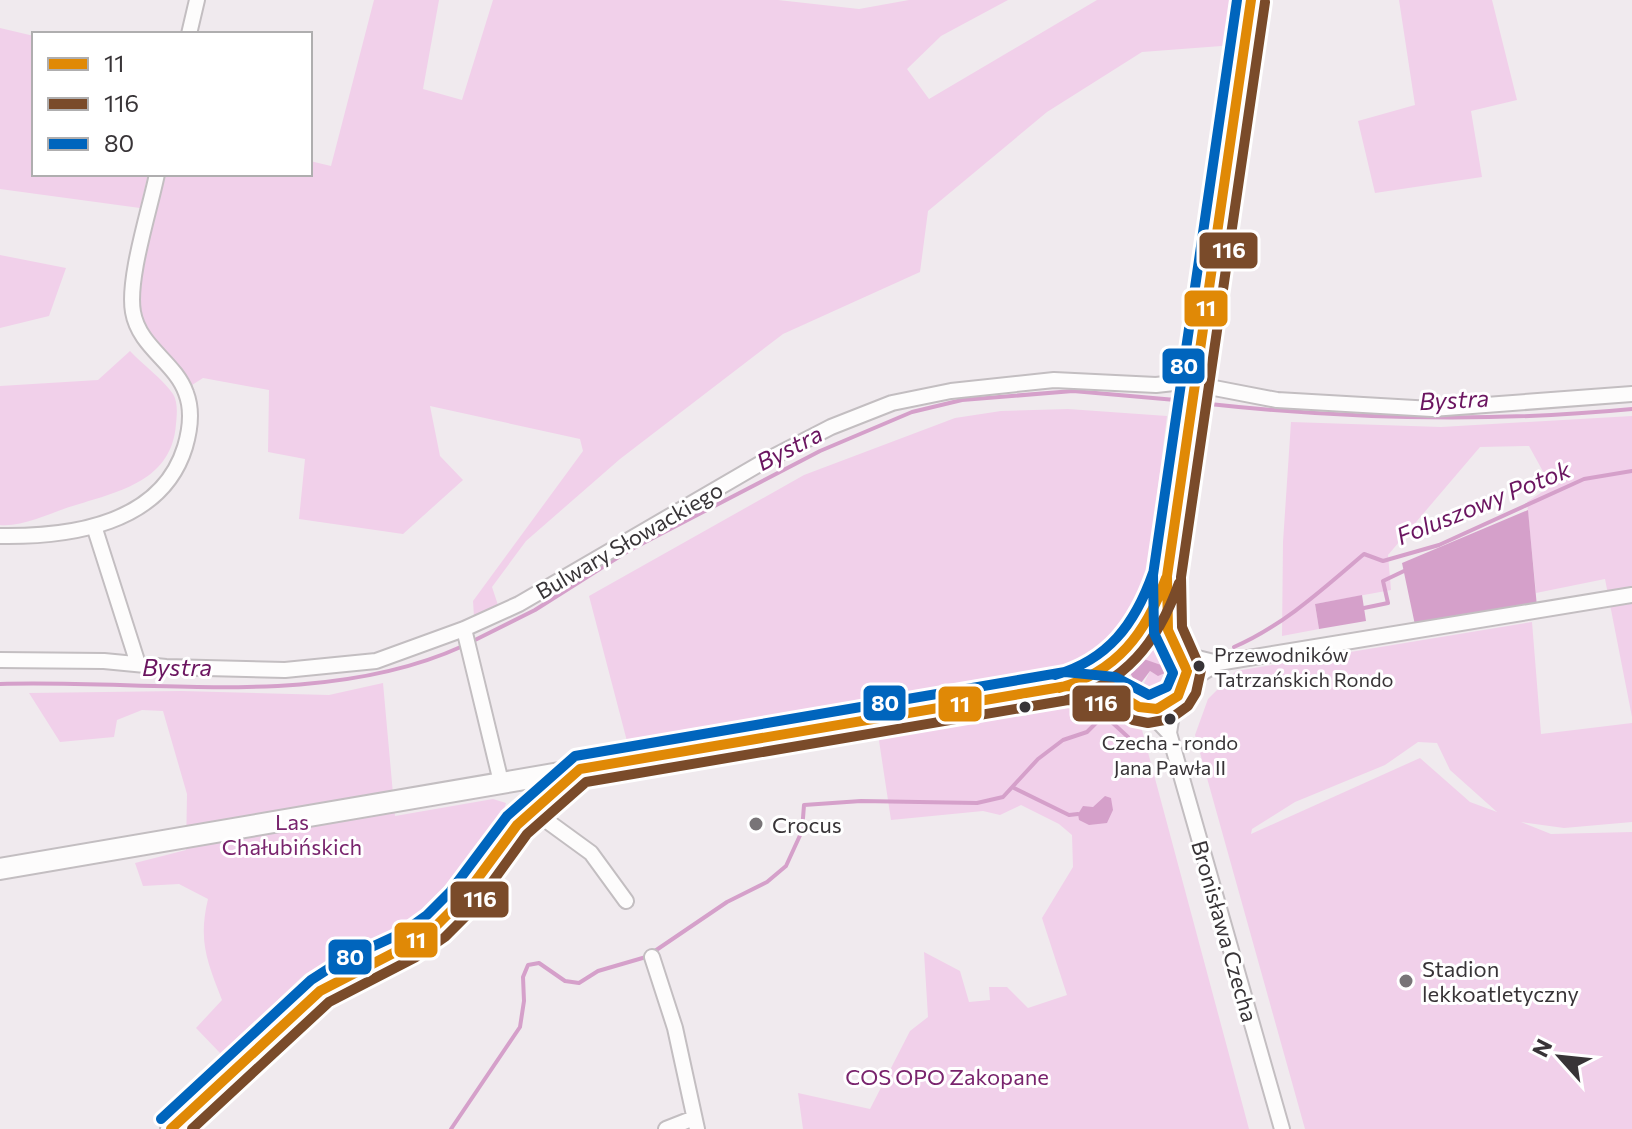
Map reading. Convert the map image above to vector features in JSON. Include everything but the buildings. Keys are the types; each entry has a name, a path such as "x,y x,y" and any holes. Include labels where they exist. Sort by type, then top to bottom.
{"street":[{"path":"189,32 197,0"},
{"path":"1186,683 1186,668 1167,622 1167,576 1251,0"},
{"path":"0,536 47,536 94,526 127,514 157,494 179,462 189,431 189,403 184,387 147,343 133,314 133,288 157,176"},
{"name":"Bulwary Słowackiego","path":"0,660 285,670 376,661 465,632 563,579 763,462 875,409 926,395 1028,382 1193,387 1277,400 1432,409 1632,394"},
{"path":"94,526 138,664"},
{"path":"1138,640 1167,576"},
{"path":"0,869 1067,686 1105,690 1146,709 1161,708 1174,701 1186,683 1218,663 1632,595"},
{"path":"465,632 501,782"},
{"path":"1123,696 1116,677 1118,661 1126,648 1138,640 1156,638 1218,663"},
{"path":"1067,686 1118,661"},
{"name":"Bronisława Czecha","path":"1174,701 1169,733 1282,1129"},
{"name":"Bronisława Czecha","path":"1146,709 1169,733"},
{"path":"171,1129 320,991 345,975 409,945 436,926 461,901 517,825 580,769"},
{"path":"517,825 528,803 525,777"},
{"path":"532,810 591,853 626,901"},
{"path":"652,957 675,1028 696,1123 666,1129"}],"green space":[{"path":"374,0 439,0 423,89 462,100 493,0 778,0 859,9 909,0 1008,0 941,36 907,69 929,99 1097,0 1268,0 1261,43 1142,52 1047,112 928,211 920,272 783,334 620,459 526,541 492,587 498,605 474,617 473,601 583,451 580,439 430,406 440,456 463,480 403,534 299,519 305,459 268,452 269,390 203,378 192,385 157,342 142,314 140,301 144,266 165,176 312,176 312,161 331,166"},
{"path":"1399,0 1492,0 1517,100 1471,111 1482,177 1375,193 1358,121 1415,105"},
{"path":"0,28 32,36 32,176 148,176 140,208 0,189"},
{"path":"0,255 66,268 49,316 0,328"},
{"path":"130,351 175,397 176,424 165,458 154,471 126,488 28,521 0,525 0,386 98,380"},
{"path":"1068,409 1167,416 1144,598 1106,643 1097,665 628,745 589,596 804,475 955,418 1001,411"},
{"path":"1632,416 1632,717 1605,579 1536,593 1527,502 1551,486 1529,446 1480,447 1388,555 1391,590 1315,604 1319,629 1282,636 1283,542 1291,422 1441,427"},
{"path":"1532,622 1541,734 1632,723 1632,822 1564,828 1521,822 1551,834 1632,832 1632,1129 1305,1129 1195,735 1208,699 1236,671","holes":["1418,742 1437,743 1450,770 1497,812 1470,802 1420,758 1251,834 1252,829 1295,802 1385,765"]},
{"path":"1153,647 1171,655 1177,679 1170,692 1147,700 1130,689 1125,670 1134,653","holes":["1141,659 1157,664 1155,674 1150,671 1143,685 1130,676 1130,668"]},
{"name":"Las Chałubińskich","path":"383,683 395,816 493,799 506,803 502,817 482,842 481,857 450,895 406,934 349,951 305,974 221,1054 196,1028 222,1000 204,939 208,899 179,884 143,886 135,863 186,850 187,794 163,711 142,710 117,720 114,737 60,742 29,693 181,691 329,695"},
{"name":"COS OPO Zakopane","path":"1090,701 1103,704 1142,730 1249,1129 803,1129 798,1093 870,1109 910,1031 928,1017 924,952 960,971 969,1002 990,1000 989,987 1007,987 1028,1008 1067,995 1042,918 1073,867 1072,835 1059,824 1021,805 1000,815 983,811 891,820 878,734"}],"shaded area":[{"path":"1528,510 1537,607 1415,625 1402,563"},
{"path":"1362,595 1366,621 1319,629 1315,604"},
{"path":"1141,658 1161,665 1165,673 1158,676 1150,671 1138,687 1129,671"},
{"path":"1105,796 1111,798 1113,810 1107,823 1089,825 1079,820 1078,814 1083,806 1093,807"}],"waterway":[{"name":"Bystra","path":"471,642 535,610 628,551 820,451 912,412 962,400 1073,391 1187,401"},
{"name":"Bystra","path":"1200,403 1308,413 1416,417 1524,416 1632,409"},
{"name":"Foluszowy Potok","path":"1234,647 1286,617 1364,554 1383,561 1439,545 1584,479 1632,471"},
{"path":"1364,608 1388,603 1383,581 1404,571"},
{"name":"Bystra","path":"0,684 176,687 295,685 353,678 409,666 463,646"},
{"name":"Foluszowy Potok","path":"451,1129 520,1027 524,1001 523,977 528,965 539,963 565,981 579,983 598,971 646,957 727,902 767,882 786,866 802,831 804,805 861,801 977,803 1003,797 1038,759 1063,740 1087,732 1104,715 1128,737"},
{"path":"1014,788 1069,815 1078,814"}],"transit line":[{"name":"80","path":"161,1119 311,980 339,962 402,933 427,915 450,892 507,816 575,756 1065,672 1115,677 1149,695 1167,687 1173,673 1154,633 1153,575 1237,0"},
{"name":"11","path":"171,1129 320,991 409,945 436,926 461,901 517,825 580,769 1067,686 1112,691 1139,707 1157,709 1178,696 1187,671 1168,630 1167,576 1251,0"},
{"name":"116","path":"192,1129 329,1002 416,957 445,937 472,910 527,834 586,782 1068,700 1108,704 1133,720 1148,723 1170,719 1188,706 1196,693 1201,670 1182,627 1181,577 1265,2"},
{"name":"80","path":"1055,675 1090,660 1117,638 1138,608 1153,573"},
{"name":"11","path":"1059,688 1097,672 1127,648 1149,616 1166,578"},
{"name":"116","path":"1063,701 1104,684 1136,658 1161,624 1179,583"}],"place":[{"name":"Przewodników Tatrzańskich Rondo","path":"1199,666"},
{"name":"Czecha - rondo Jana Pawła II","path":"1170,719"},
{"name":"Crocus","path":"756,824"},
{"name":"Stadion lekkoatletyczny","path":"1406,981"}]}
